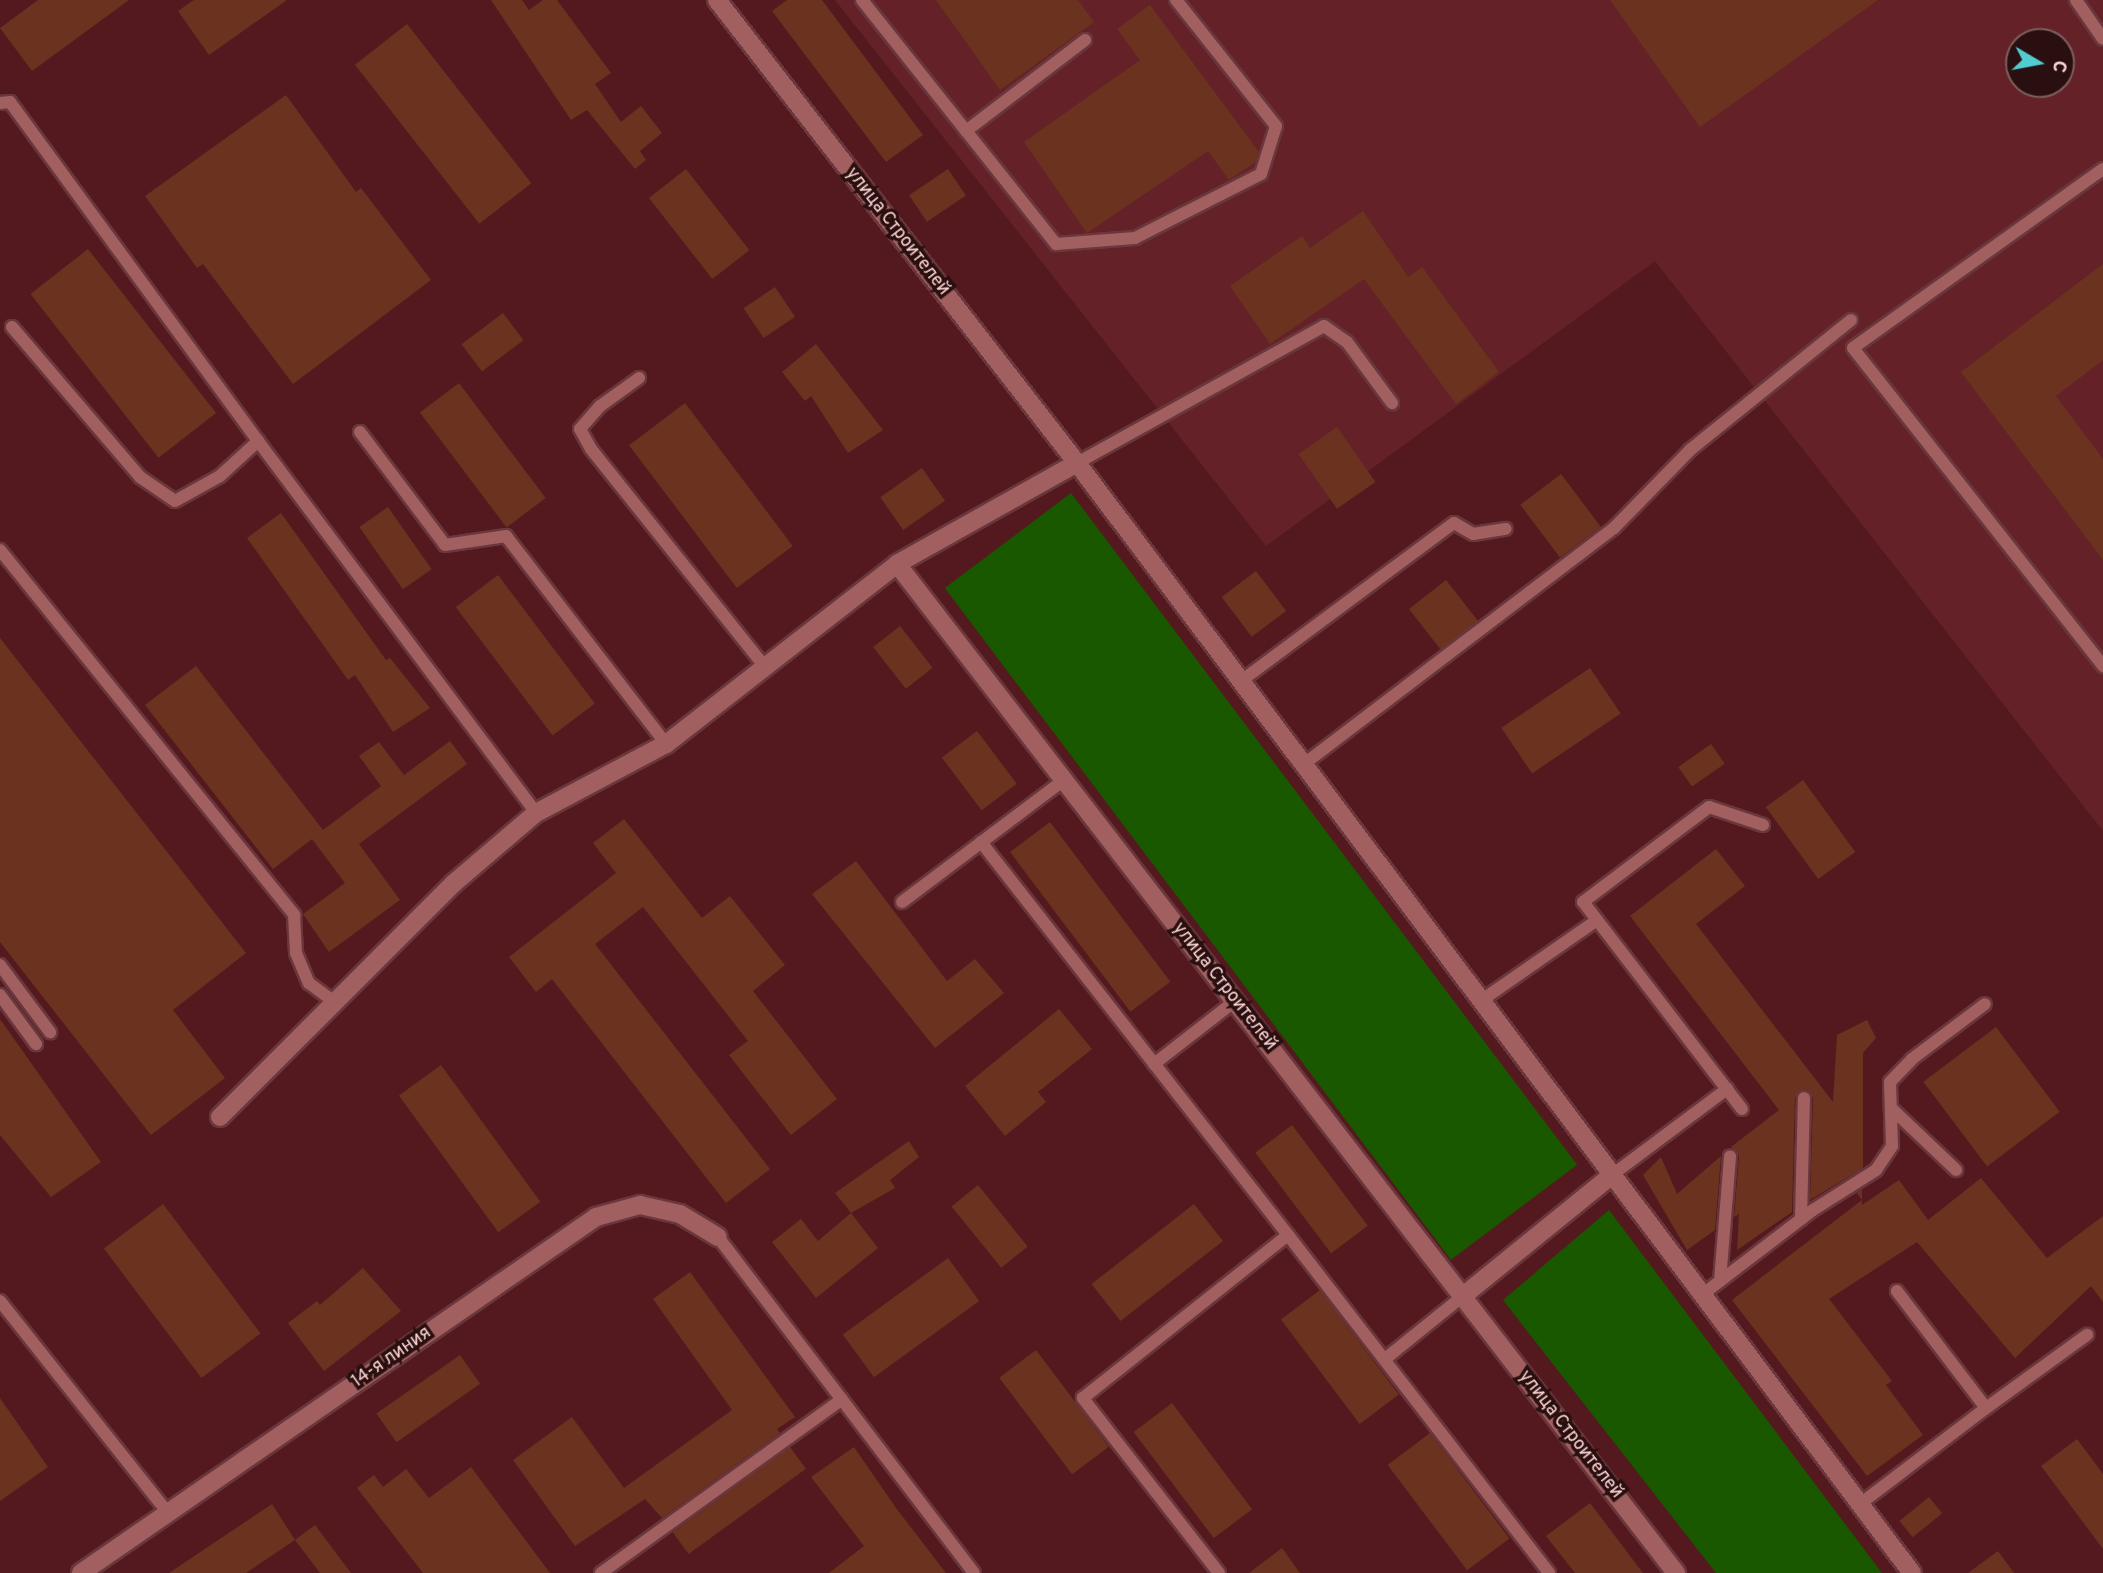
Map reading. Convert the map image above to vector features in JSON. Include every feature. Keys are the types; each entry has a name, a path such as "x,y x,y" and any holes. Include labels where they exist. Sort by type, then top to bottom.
{"street":[{"name":"улица Строителей","path":"717,0 1077,463 1612,1175"},
{"path":"220,1117 333,1001 454,883 536,813 666,744 897,564 1077,463"},
{"name":"улица Строителей","path":"897,564 1676,1573"},
{"path":"1463,1296 1612,1175 1912,1573"},
{"name":"14-я линия","path":"80,1573 596,1217 640,1205 680,1213 718,1237"}],"lane":[{"path":"862,0 1056,244 1135,238 1261,174 1276,126 1176,0"},
{"path":"2076,0 2103,39"},
{"path":"966,131 1085,40"},
{"path":"0,91 5,102 536,813"},
{"path":"2103,169 1853,348 2103,666"},
{"path":"1304,764 1614,528 1690,450 1851,320"},
{"path":"1077,463 1324,326 1347,342 1392,403"},
{"path":"12,327 140,477 175,501 220,476 258,442"},
{"path":"639,378 600,406 580,429 592,449 764,666"},
{"path":"360,432 445,545 506,536 666,744"},
{"path":"1241,681 1454,523 1473,534 1506,529"},
{"path":"0,550 294,915 296,953 309,983 333,1001"},
{"path":"902,902 1064,780"},
{"path":"1742,1109 1583,902 1709,807 1763,825"},
{"path":"981,842 1549,1573"},
{"path":"1482,1000 1597,920"},
{"path":"0,965 50,1032"},
{"path":"0,995 36,1044"},
{"path":"1154,1064 1235,1001"},
{"path":"1703,1294 1801,1219 1876,1170 1892,1146 1890,1082 1912,1059 1985,1004"},
{"path":"1612,1175 1727,1089"},
{"path":"1801,1219 1804,1098"},
{"path":"1891,1108 1955,1170"},
{"path":"1720,1281 1730,1156"},
{"path":"1219,1573 1083,1398 1288,1235"},
{"path":"718,1237 974,1573"},
{"path":"1897,1291 1986,1408"},
{"path":"1385,1359 1463,1296"},
{"path":"0,1301 168,1513"},
{"path":"1860,1504 2087,1335"},
{"path":"601,1573 842,1399"}],"shaded area":[{"path":"835,0 2103,0 2103,831 1655,261 1266,546"}],"green space":[{"path":"1071,493 1577,1165 1451,1260 945,588"},
{"path":"1609,1210 1882,1573 1716,1573 1503,1300"}],"building":[{"path":"38,0 129,0 32,71 0,28"},
{"path":"194,0 287,0 209,55 178,11"},
{"path":"491,0 522,0 529,10 543,0 557,0 611,73 595,84 621,122 641,106 662,133 640,151 646,160 635,169 587,110 571,120"},
{"path":"787,0 822,0 923,135 886,162 772,11"},
{"path":"936,0 1078,0 1094,22 1000,90"},
{"path":"1610,0 1878,0 1700,127"},
{"path":"1150,5 1259,152 1256,162 1229,180 1208,151 1087,233 1024,142 1140,60 1117,29"},
{"path":"407,24 531,183 479,224 355,65"},
{"path":"286,95 356,192 361,188 431,280 293,384 203,264 197,268 145,196"},
{"path":"686,169 749,250 712,279 649,198"},
{"path":"948,169 966,196 927,222 909,195"},
{"path":"1363,211 1408,277 1422,267 1499,372 1456,404 1364,279 1270,344 1230,286 1302,236 1310,248"},
{"path":"88,249 216,413 159,458 30,294"},
{"path":"2103,264 2103,360 2056,396 2103,459 2103,560 1961,372"},
{"path":"775,287 795,317 764,338 743,308"},
{"path":"503,313 523,340 482,371 461,344"},
{"path":"816,344 883,430 848,453 811,396 805,401 782,372"},
{"path":"459,383 546,498 507,527 420,412"},
{"path":"685,403 793,546 737,588 629,445"},
{"path":"1337,427 1375,482 1337,509 1298,454"},
{"path":"922,468 945,501 903,530 880,497"},
{"path":"1561,474 1601,527 1560,557 1520,505"},
{"path":"388,507 432,569 403,589 359,527"},
{"path":"281,513 386,660 390,658 430,708 393,732 355,675 348,680 247,538"},
{"path":"1256,571 1286,611 1252,637 1222,597"},
{"path":"498,575 595,704 553,735 456,607"},
{"path":"1446,580 1478,621 1441,650 1409,609"},
{"path":"900,626 933,668 906,689 873,647"},
{"path":"0,638 246,953 173,1010 225,1078 151,1135 0,942"},
{"path":"196,666 323,830 381,786 359,756 379,742 404,775 450,741 467,764 359,844 400,900 329,952 303,914 345,883 312,839 273,869 145,705"},
{"path":"1590,668 1621,714 1532,773 1501,728"},
{"path":"977,731 1017,784 982,810 942,757"},
{"path":"1711,744 1725,764 1692,787 1678,767"},
{"path":"1803,780 1855,852 1818,879 1766,807"},
{"path":"624,819 702,918 730,896 785,965 753,991 837,1099 791,1135 729,1055 748,1041 643,907 595,944 770,1169 726,1203 552,979 536,992 509,957 616,873 593,843"},
{"path":"1050,822 1170,982 1130,1012 1010,852"},
{"path":"1716,849 1745,886 1696,924 1833,1102 1837,1035 1867,1020 1876,1038 1863,1053 1863,1168 1810,1200 1813,1098 1808,1090 1799,1091 1795,1098 1792,1212 1737,1250 1739,1214 1734,1217 1739,1156 1731,1147 1779,1110 1630,916"},
{"path":"856,861 947,981 975,959 1004,993 935,1048 812,894"},
{"path":"1059,1009 1092,1049 1038,1092 1046,1102 1005,1136 965,1086"},
{"path":"0,1019 101,1162 51,1197 0,1135"},
{"path":"1996,1027 2060,1112 1987,1166 1923,1082"},
{"path":"441,1065 540,1202 498,1232 399,1096"},
{"path":"1292,1125 1368,1226 1331,1253 1255,1153"},
{"path":"909,1141 919,1157 890,1180 895,1188 851,1213 835,1193"},
{"path":"1721,1156 1715,1230 1687,1250 1643,1175 1661,1157 1677,1194"},
{"path":"1981,1178 2047,1258 2103,1216 2103,1302 2091,1286 2015,1358 1917,1242 1829,1299 1892,1381 1886,1385 1923,1435 1867,1476 1732,1300 1862,1200 1862,1205 1899,1180 1928,1220"},
{"path":"978,1185 1028,1246 1001,1268 952,1206"},
{"path":"163,1204 260,1333 201,1378 104,1249"},
{"path":"1194,1204 1223,1241 1120,1321 1092,1284"},
{"path":"851,1213 878,1248 816,1298 772,1242 801,1219 818,1241"},
{"path":"948,1258 979,1301 874,1377 843,1334"},
{"path":"363,1268 401,1311 324,1371 288,1323 317,1301 320,1305"},
{"path":"690,1272 795,1417 777,1429 780,1433 662,1518 645,1499 575,1546 513,1460 572,1417 624,1488 732,1410 653,1299"},
{"path":"1320,1290 1399,1395 1360,1424 1281,1319"},
{"path":"1036,1350 1109,1447 1072,1474 999,1378"},
{"path":"460,1355 480,1384 397,1442 376,1414"},
{"path":"0,1398 48,1467 0,1501"},
{"path":"1172,1403 1252,1509 1214,1538 1134,1432"},
{"path":"1430,1433 1509,1538 1467,1570 1388,1465"},
{"path":"2077,1439 2103,1474 2103,1549 2041,1466"},
{"path":"790,1447 806,1469 689,1554 673,1532"},
{"path":"854,1447 946,1573 829,1573 864,1546 811,1477"},
{"path":"471,1467 550,1573 423,1573 357,1488 374,1475 383,1487 406,1469 429,1498"},
{"path":"1929,1497 1942,1513 1913,1537 1899,1521"},
{"path":"1590,1503 1643,1573 1575,1573 1546,1536"},
{"path":"272,1504 295,1540 246,1573 169,1573"},
{"path":"315,1525 351,1573 320,1573 295,1540"},
{"path":"1282,1548 1300,1573 1249,1573"},
{"path":"1998,1551 2014,1573 1968,1573"}]}
